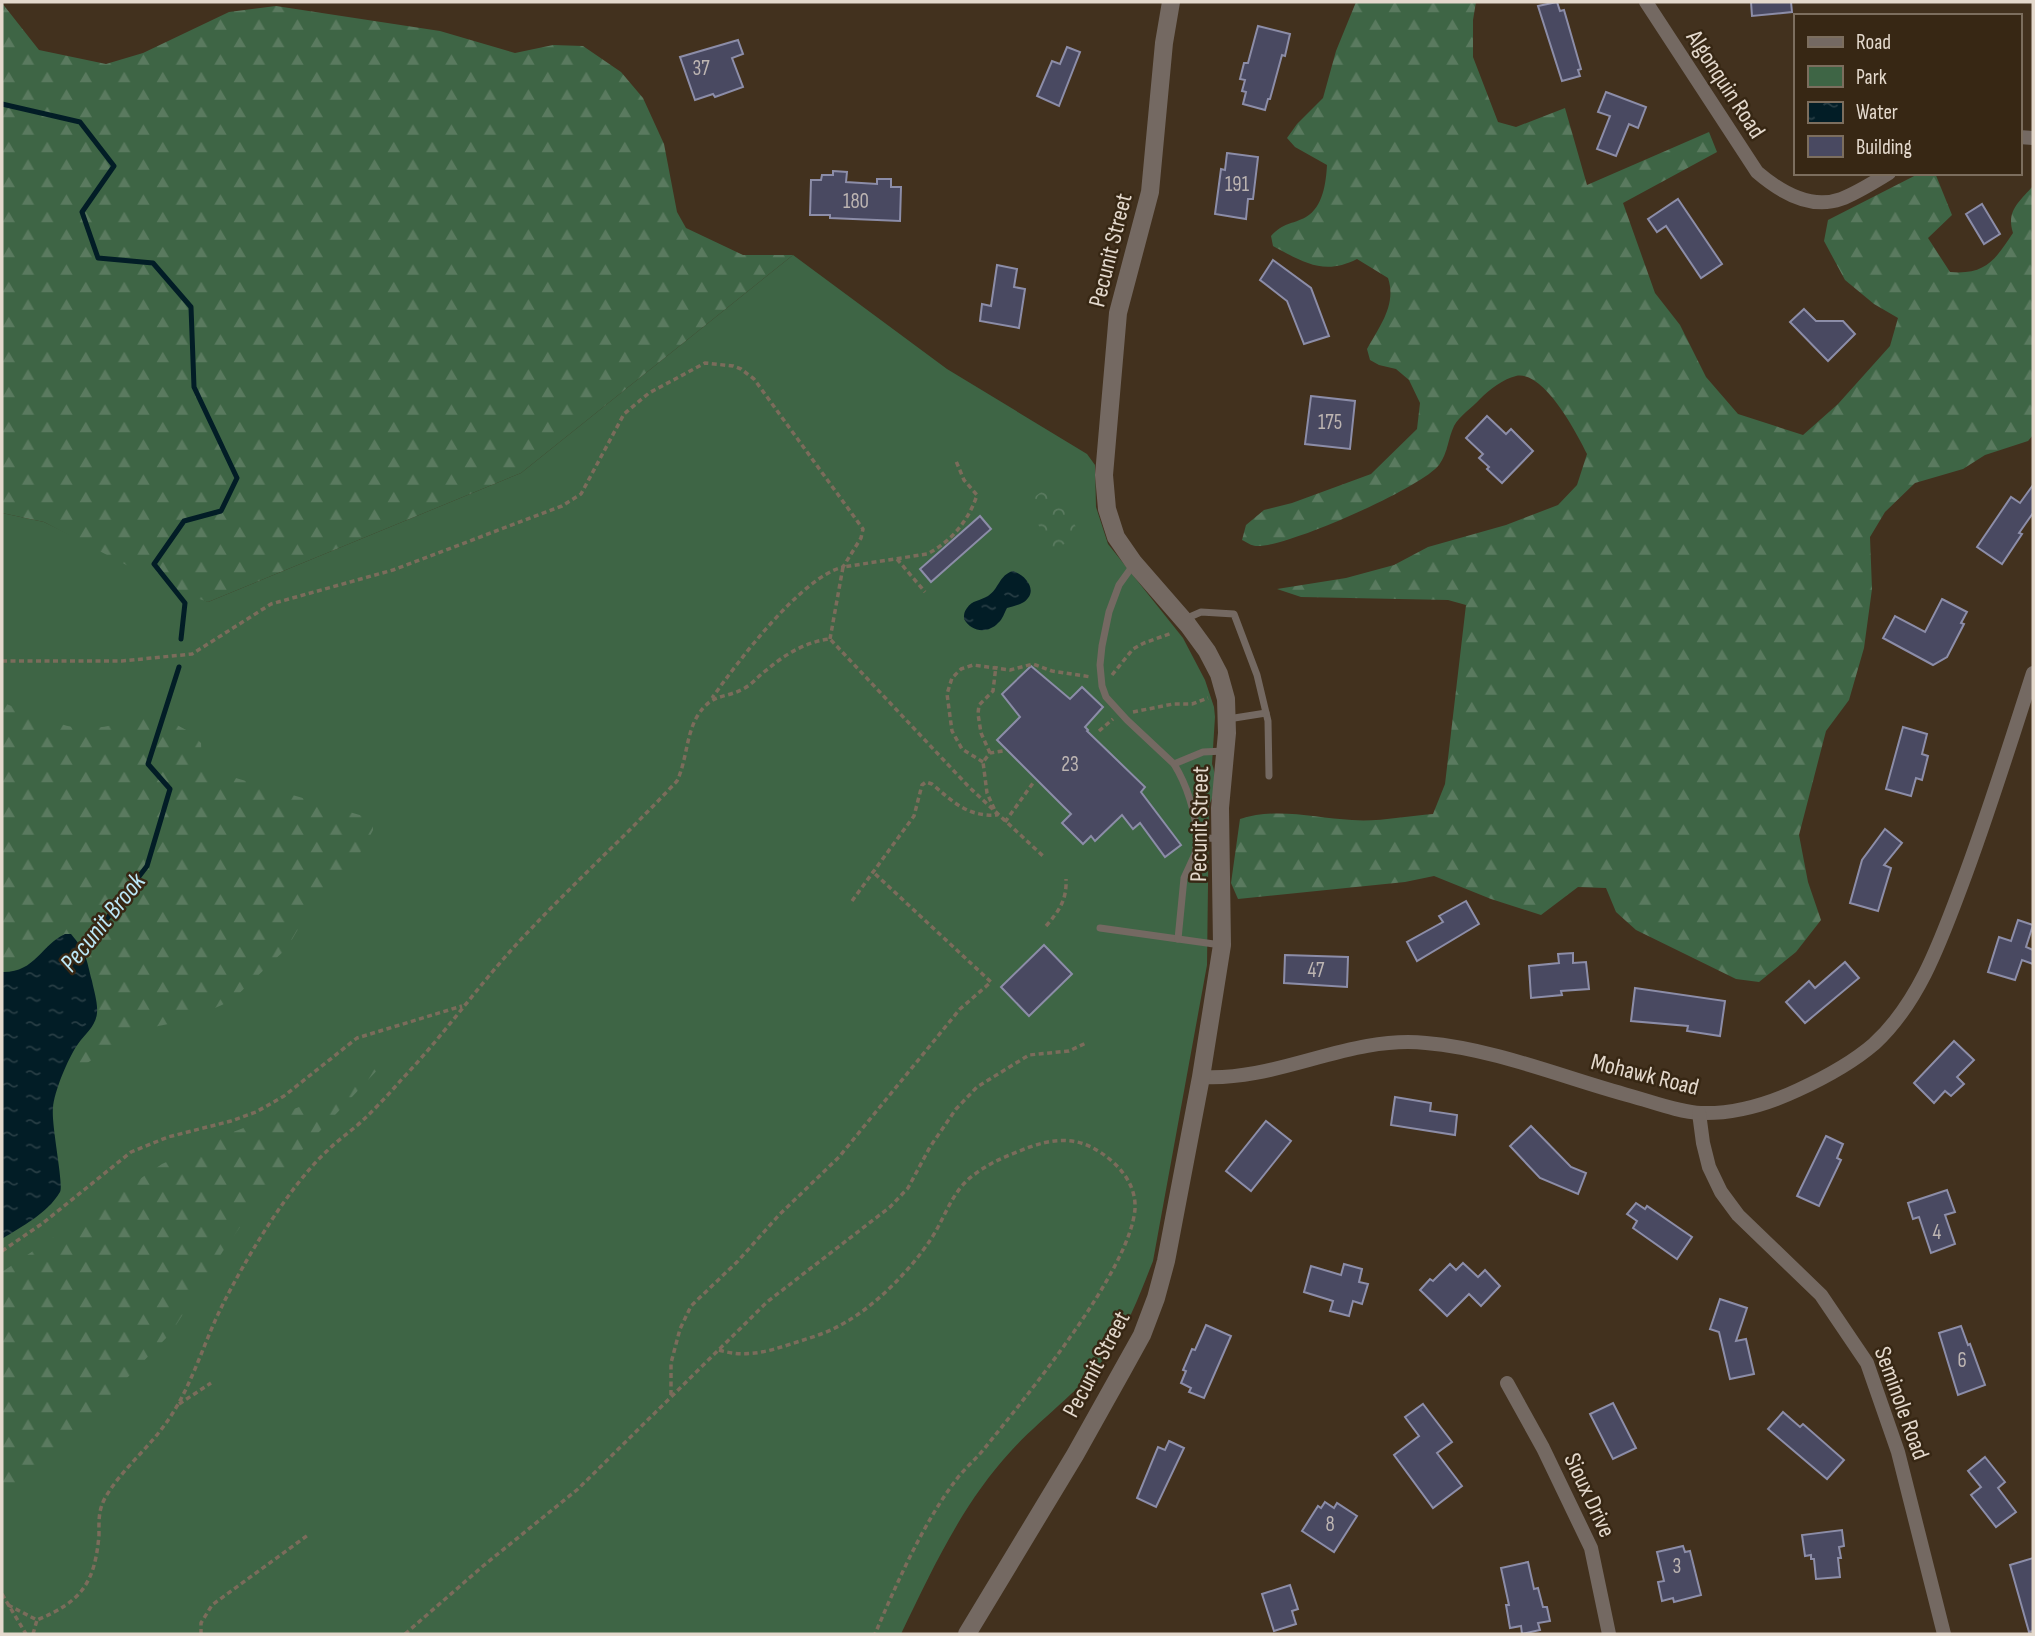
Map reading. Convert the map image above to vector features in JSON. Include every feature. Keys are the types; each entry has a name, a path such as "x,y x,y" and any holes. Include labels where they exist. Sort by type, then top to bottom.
{"street":[{"name":"Pecunit Street","path":"967,1634 1075,1455 1142,1335 1166,1261 1201,1077 1222,945 1219,839 1228,719 1226,699 1212,661 1186,622 1122,547 1107,509 1104,475 1118,313 1150,192 1164,43 1171,2"},
{"name":"Algonquin Road","path":"1646,2 1757,172 1777,189 1812,201 1839,200 1885,175"},
{"name":"Mohawk Road","path":"1201,1077 1226,1079 1343,1051 1423,1042 1498,1057 1605,1089 1699,1113 1734,1111 1805,1087 1835,1071 1874,1044 1899,1014 1938,948 1984,827 2033,673"},
{"name":"Seminole Road","path":"1699,1113 1709,1167 1721,1192 1738,1215 1821,1295 1867,1363 1898,1452 1944,1634"},
{"name":"Sioux Drive","path":"1507,1383 1543,1448 1591,1548 1609,1634"}],"lane":[{"path":"1134,563 1113,598 1102,646 1100,678 1106,697 1174,764 1184,780 1191,800 1198,837 1195,854 1184,878 1178,939"},
{"path":"1186,622 1201,612 1234,614 1257,675 1266,713 1269,776"},
{"path":"1228,719 1266,713"},
{"path":"1174,764 1203,752 1225,751"},
{"path":"1198,837 1219,839"},
{"path":"1100,928 1222,945"}],"path":[{"path":"2,661 122,661 192,654 271,604 393,570 562,506 581,494 624,414 649,393 705,363 733,366 754,379 789,430 859,521 863,533 843,567 830,639"},
{"path":"8,1605 37,1620 57,1612 80,1595 91,1574 96,1554 98,1518 102,1503 166,1423 177,1405 222,1305 294,1190 327,1150 360,1123 411,1070 516,944 677,781 697,717 747,652 792,603 830,571 914,557 936,549 963,524 977,495 964,480 956,461"},
{"path":"896,558 925,592"},
{"path":"983,762 962,749 955,739 947,707 947,694 952,678 964,667 1010,670 1033,664 1052,671 1110,677 1133,649 1173,633 1186,622"},
{"path":"830,639 969,787 1043,856"},
{"path":"711,699 742,690 768,668 798,649 830,639"},
{"path":"990,753 981,733 978,714 979,705 993,691 997,668"},
{"path":"1099,731 1122,715 1167,705 1196,704 1213,695 1226,699"},
{"path":"997,815 987,793 983,762 990,753 1003,751"},
{"path":"852,901 914,816 922,785 926,782 964,809 981,816 997,815"},
{"path":"1005,822 1034,783"},
{"path":"671,1396 671,1363 680,1329 691,1306 839,1157 960,1009 991,982 872,871"},
{"path":"1046,926 1061,907 1066,894 1066,879"},
{"path":"2,1251 43,1223 117,1162 137,1149 168,1137 256,1112 284,1097 357,1038 462,1006"},
{"path":"405,1634 578,1489 775,1294 890,1208 908,1188 930,1147 956,1109 977,1087 1029,1055 1069,1051 1086,1042"},
{"path":"719,1350 734,1355 758,1354 833,1329 854,1317 890,1287 923,1249 963,1184 1004,1157 1049,1141 1069,1140 1091,1146 1104,1155 1118,1167 1132,1189 1135,1212 1122,1251 1107,1279 1043,1373 943,1499 875,1634"},
{"path":"177,1405 211,1383"},
{"path":"201,1634 201,1623 212,1605 308,1535"},
{"path":"2,1594 26,1634"},
{"path":"33,1634 37,1620"}],"green space":[{"path":"1356,2 1476,2 1473,57 1498,122 1516,127 1565,108 1587,185 1709,132 1717,152 1623,203 1655,293 1680,325 1706,377 1738,414 1803,435 1838,404 1890,346 1898,318 1874,304 1845,280 1824,241 1828,220 1916,175 1936,175 1952,215 1928,238 1950,272 1972,271 1988,264 2007,243 2013,233 2013,213 2033,186 2033,435 2028,441 1985,455 1963,469 1915,483 1885,512 1870,537 1872,589 1864,648 1849,700 1826,731 1799,835 1808,882 1821,920 1796,952 1759,982 1736,979 1636,930 1616,912 1606,888 1578,887 1541,915 1434,876 1405,882 1238,899 1231,883 1240,819 1268,814 1296,814 1372,820 1433,814 1445,784 1466,605 1448,600 1301,597 1277,589 1346,578 1394,565 1428,547 1506,525 1558,505 1577,485 1587,454 1568,419 1548,393 1527,377 1516,376 1492,389 1463,415 1454,426 1439,465 1407,488 1352,515 1295,537 1256,546 1242,540 1246,525 1264,510 1292,503 1371,474 1417,429 1420,403 1409,380 1396,369 1370,360 1367,349 1388,307 1388,278 1357,259 1324,267 1304,262 1273,246 1271,236 1276,231 1312,213 1320,201 1327,165 1295,147 1287,138 1323,98 1336,51"},
{"path":"2,3 39,50 106,64 143,53 229,12 276,6 440,31 515,53 553,45 583,46 621,72 643,98 664,144 677,212 686,228 743,255 793,255 521,473 208,602 174,590 44,522 2,513"},
{"path":"793,255 947,369 1087,454 1095,465 1096,507 1108,544 1183,638 1205,680 1214,707 1212,764 1215,779 1209,805 1207,965 1153,1261 1123,1331 1098,1366 993,1471 949,1538 901,1634 2,1634 2,513 44,522 208,602 521,473"},
{"path":"1049,486 1056,487 1081,537 1050,550 1028,502"},
{"path":"2,702 51,721 80,728 109,726 155,713 188,731 201,743 202,768 373,819 373,830 349,869 308,912 287,948 231,1001 185,1021 158,1026 118,1043 84,1065 75,1065 72,1058 77,1046 89,1033 97,1013 84,949 71,934 53,943 22,967 2,972"},
{"path":"379,1061 382,1065 272,1182 223,1251 171,1333 40,1467 2,1510 2,1272 162,1164 233,1132 323,1098"}],"water":[{"path":"1013,571 1029,584 1031,588 1028,598 1007,608 994,627 980,630 971,627 964,619 967,608 971,603 992,593 1005,576"},
{"path":"65,934 71,934 85,956 96,1001 96,1018 70,1058 54,1101 60,1192 41,1213 2,1239 2,972 22,968"}],"building":[{"path":"1557,2 1560,11 1564,10 1581,69 1578,70 1580,76 1562,81 1538,6"},
{"path":"1751,2 1791,2 1792,12 1752,16"},
{"path":"1258,26 1290,34 1285,56 1282,55 1265,110 1243,104 1245,80 1240,79 1244,63 1248,63"},
{"path":"738,40 743,54 732,58 743,87 715,97 713,94 695,100 680,57"},
{"path":"1067,47 1080,52 1059,106 1037,96 1052,61 1060,64"},
{"path":"1606,92 1646,107 1638,128 1629,124 1616,156 1597,149 1610,116 1598,112"},
{"path":"1227,153 1258,157 1253,199 1248,199 1246,219 1215,214 1221,169 1225,170"},
{"path":"833,171 847,172 846,182 877,184 877,179 891,179 891,187 901,187 900,221 810,215 811,180 821,180 822,175 833,175"},
{"path":"1678,199 1722,264 1701,278 1666,226 1657,232 1648,219"},
{"path":"1982,204 2000,234 1984,244 1966,214"},
{"path":"1273,260 1311,288 1329,336 1304,344 1287,301 1260,280"},
{"path":"997,265 1017,269 1014,287 1025,289 1019,328 980,321 982,304 991,306"},
{"path":"1804,309 1816,321 1843,321 1855,334 1828,361 1790,322"},
{"path":"1311,396 1355,401 1350,449 1305,444"},
{"path":"1487,416 1506,434 1511,429 1533,451 1502,483 1479,458 1483,454 1466,438"},
{"path":"2033,485 2033,513 2002,564 1977,547 2011,497 2020,503"},
{"path":"980,516 991,529 931,582 920,569"},
{"path":"1942,599 1967,612 1961,623 1964,624 1947,657 1933,665 1883,638 1895,616 1925,632"},
{"path":"1031,666 1070,699 1082,687 1103,707 1085,727 1087,731 1145,787 1141,792 1181,845 1165,857 1140,823 1133,829 1122,815 1095,841 1091,836 1083,844 1062,823 1071,814 997,740 1020,717 1002,694"},
{"path":"1903,727 1927,734 1922,754 1928,756 1922,780 1916,778 1911,796 1886,789"},
{"path":"1885,829 1902,843 1884,865 1891,868 1878,911 1850,903 1862,860"},
{"path":"1466,901 1479,924 1417,961 1407,942 1443,922 1439,916"},
{"path":"2018,920 2033,925 2026,947 2033,950 2033,964 2022,960 2015,980 1988,972 1999,937 2011,941"},
{"path":"1044,945 1072,974 1029,1016 1001,987"},
{"path":"1573,953 1573,963 1586,962 1589,989 1561,991 1562,995 1531,998 1529,966 1559,963 1558,954"},
{"path":"1285,955 1348,957 1347,987 1284,983"},
{"path":"1845,962 1859,978 1805,1023 1786,1002 1809,981 1815,988"},
{"path":"1635,988 1725,1001 1720,1036 1687,1031 1688,1026 1631,1021"},
{"path":"1954,1041 1974,1060 1957,1077 1964,1084 1951,1096 1945,1091 1934,1103 1914,1083"},
{"path":"1395,1097 1431,1103 1430,1111 1457,1115 1455,1135 1391,1125"},
{"path":"1266,1121 1291,1141 1251,1191 1226,1171"},
{"path":"1531,1126 1571,1167 1586,1173 1578,1194 1540,1178 1510,1146"},
{"path":"1826,1136 1843,1144 1837,1158 1841,1160 1819,1206 1797,1196"},
{"path":"1947,1190 1955,1212 1945,1215 1955,1244 1931,1253 1919,1217 1913,1219 1908,1203"},
{"path":"1636,1203 1645,1209 1647,1206 1692,1237 1677,1259 1633,1228 1637,1221 1627,1214"},
{"path":"1463,1263 1478,1277 1485,1270 1500,1286 1481,1306 1469,1294 1447,1316 1420,1290 1450,1264 1456,1270"},
{"path":"1344,1264 1362,1269 1359,1282 1368,1284 1362,1304 1353,1301 1349,1316 1330,1311 1333,1301 1304,1292 1311,1266 1341,1275"},
{"path":"1720,1299 1747,1308 1736,1341 1746,1339 1754,1374 1730,1379 1719,1332 1710,1329"},
{"path":"1206,1325 1231,1336 1204,1398 1189,1392 1191,1388 1181,1383 1192,1349 1195,1350"},
{"path":"1961,1326 1985,1385 1958,1395 1939,1333"},
{"path":"1613,1403 1636,1448 1613,1459 1590,1414"},
{"path":"1423,1404 1452,1442 1437,1453 1462,1486 1433,1508 1394,1455 1419,1436 1405,1417"},
{"path":"1783,1412 1800,1427 1803,1424 1844,1460 1827,1479 1768,1429"},
{"path":"1169,1441 1184,1448 1156,1507 1137,1498 1158,1447 1165,1450"},
{"path":"1985,1457 2005,1482 1998,1488 2016,1512 1996,1527 1971,1495 1981,1487 1968,1471"},
{"path":"1325,1502 1334,1508 1337,1503 1357,1516 1334,1552 1302,1531 1318,1506 1321,1508"},
{"path":"1842,1530 1844,1546 1839,1547 1841,1558 1838,1558 1840,1577 1816,1579 1814,1559 1811,1559 1811,1555 1805,1556 1802,1535"},
{"path":"1683,1546 1685,1552 1690,1551 1701,1595 1674,1602 1673,1598 1662,1601 1658,1582 1664,1581 1657,1552"},
{"path":"2033,1558 2033,1631 2029,1632 2010,1565"},
{"path":"1528,1562 1534,1589 1538,1588 1550,1621 1538,1623 1540,1630 1522,1634 1521,1626 1510,1628 1506,1605 1509,1605 1501,1568"},
{"path":"1290,1585 1298,1609 1292,1611 1296,1624 1274,1631 1262,1594"}],"waterway":[{"name":"Pecunit Brook","path":"2,104 80,122 114,166 82,212 98,258 153,263 191,307 194,387 237,478 221,511 184,521 154,564 185,603 181,639"},
{"name":"Pecunit Brook","path":"80,954 147,866 170,789 148,764 179,667"}]}
